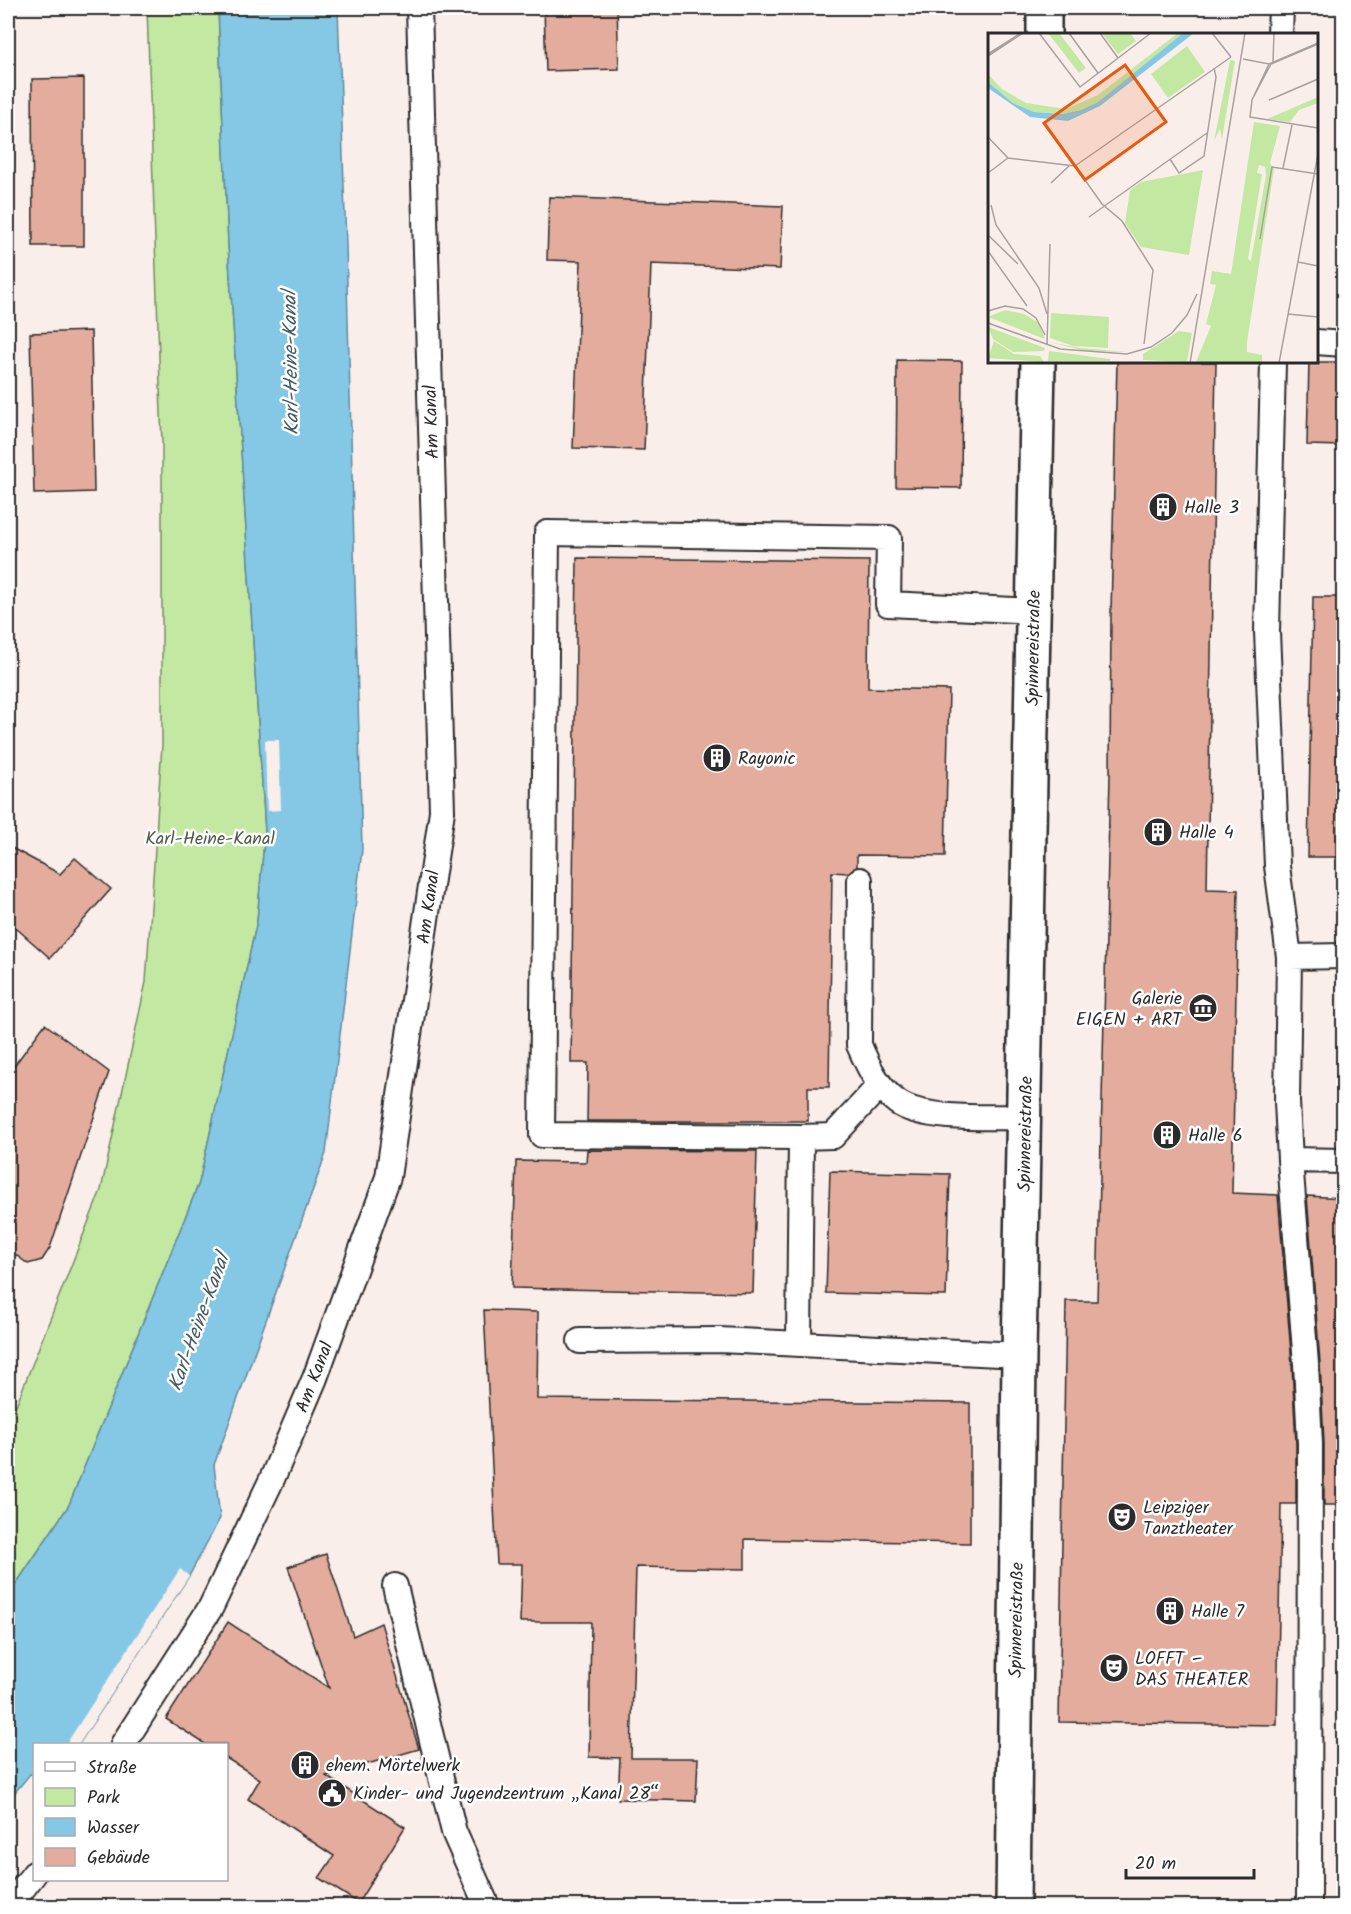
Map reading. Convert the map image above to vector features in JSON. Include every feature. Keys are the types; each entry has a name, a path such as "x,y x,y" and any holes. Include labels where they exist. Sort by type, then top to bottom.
{"street":[{"path":"1044,8 1044,33"},
{"name":"Spinnereistraße","path":"1013,1906 1019,1355 1038,363"}],"lane":[{"name":"Am Kanal","path":"124,1743 211,1607 272,1479 315,1378 388,1177 442,811 419,8"},
{"path":"1280,33 1281,8"},
{"path":"1318,342 1344,344"},
{"path":"1273,363 1268,632 1277,867 1288,957 1287,1102 1310,1444 1309,1906"},
{"path":"880,1085 833,1136 542,1135 547,533 889,538 888,604 1034,611"},
{"path":"860,880 859,1045 868,1068 880,1085 898,1103 924,1113 963,1117 1025,1117"},
{"path":"1288,957 1344,956"},
{"path":"798,1344 801,1137"},
{"path":"1290,1160 1344,1161"},
{"path":"580,1341 719,1340 1019,1355"},
{"path":"395,1586 454,1832 487,1906"},
{"path":"9,1906 33,1875"}],"green space":[{"name":"Karl-Heine-Kanal","path":"147,8 218,8 228,244 265,831 257,921 199,1183 69,1505 8,1596 8,1418 17,1403 101,1190 146,982 162,745 162,443"}],"water":[{"path":"218,8 338,8 362,849 326,1153 214,1465 220,1518 189,1576 80,1743 33,1743 33,1775 30,1774 8,1801 8,1596 69,1505 199,1183 257,921 265,831 228,244"}],"pier":[{"path":"265,740 279,740 281,810 267,811"},
{"path":"180,1569 189,1576 80,1743 67,1743"}],"building":[{"path":"544,8 617,8 619,69 546,71"},
{"path":"84,78 84,246 33,246 32,79"},
{"path":"549,197 783,206 780,269 651,264 644,450 573,448 581,261 547,260"},
{"path":"91,331 94,492 34,494 30,333"},
{"path":"897,360 962,361 961,488 896,487"},
{"path":"1344,362 1344,446 1307,445 1309,363"},
{"path":"1117,363 1216,363 1207,889 1238,890 1232,1193 1278,1195 1292,1365 1296,1504 1281,1504 1277,1725 1059,1722 1066,1301 1097,1301 1110,776"},
{"name":"Rayonic","path":"577,558 869,561 868,688 949,690 945,856 857,855 857,867 848,873 832,872 829,1087 808,1087 808,1121 587,1121 588,1063 571,1063"},
{"path":"1313,597 1344,597 1344,857 1308,857"},
{"path":"8,846 60,874 75,858 111,889 50,958 8,921"},
{"path":"45,1024 109,1072 50,1248 42,1260 28,1264 8,1249 8,1074"},
{"path":"587,1150 757,1151 753,1293 512,1288 516,1161 586,1162"},
{"path":"830,1171 950,1174 946,1296 826,1293"},
{"path":"1307,1196 1344,1198 1344,1505 1324,1505 1320,1363"},
{"path":"484,1310 538,1312 537,1399 970,1403 970,1543 745,1539 745,1569 636,1567 631,1758 698,1758 696,1801 618,1799 620,1758 589,1757 591,1622 520,1622 522,1564 497,1564"},
{"name":"ehem. Mörtelwerk","path":"326,1554 353,1636 381,1623 419,1749 326,1776 405,1827 358,1903 319,1878 334,1856 248,1799 260,1779 228,1759 228,1743 203,1743 166,1719 228,1622 329,1688 288,1567"}],"place":[{"name":"Halle 3","path":"1163,507"},
{"name":"Rayonic","path":"717,758"},
{"name":"Halle 4","path":"1158,832"},
{"name":"Galerie EIGEN + ART","path":"1203,1008"},
{"name":"Halle 6","path":"1167,1135"},
{"name":"Leipziger Tanztheater","path":"1122,1517"},
{"name":"Halle 7","path":"1170,1611"},
{"name":"LOFFT – DAS THEATER","path":"1114,1668"},
{"name":"ehem. Mörtelwerk","path":"305,1765"},
{"name":"Kinder- und Jugendzentrum „Kanal 28“","path":"332,1793"}]}
